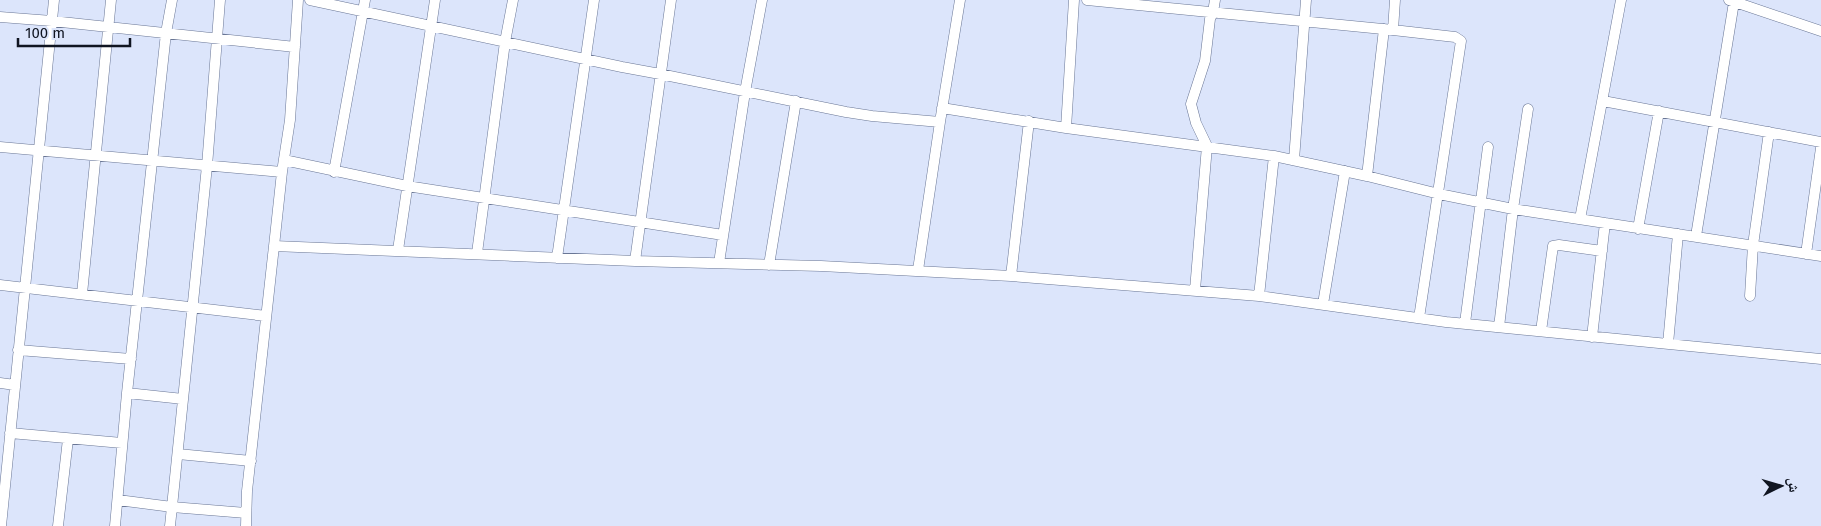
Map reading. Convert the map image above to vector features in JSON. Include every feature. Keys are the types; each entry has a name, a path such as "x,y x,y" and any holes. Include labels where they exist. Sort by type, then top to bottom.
{"street":[{"path":"1,526 2,492 10,433 54,0"},
{"path":"82,294 111,0"},
{"path":"115,526 152,161 166,33 172,0"},
{"path":"170,526 207,166 220,0"},
{"path":"246,526 266,316 282,172 290,120 298,0"},
{"path":"310,0 585,60 745,92 872,116 940,122"},
{"path":"334,172 365,0"},
{"path":"398,250 435,0"},
{"path":"477,253 505,42 513,0"},
{"path":"557,258 562,211 594,0"},
{"path":"635,261 671,0"},
{"path":"719,263 745,92 762,0"},
{"path":"918,270 960,0"},
{"path":"1066,128 1074,0"},
{"path":"1087,0 1168,4 1213,12 1455,37 1460,41 1439,194 1419,318"},
{"path":"1195,290 1207,146 1196,123 1191,104 1204,61 1214,0"},
{"path":"1294,160 1306,0"},
{"path":"1367,176 1388,30 1395,0"},
{"path":"1580,219 1621,0"},
{"path":"1696,236 1731,1 1821,31"},
{"path":"0,17 108,26 295,47"},
{"path":"769,264 796,101"},
{"path":"1603,101 1821,142"},
{"path":"942,108 1066,128 1274,156 1513,209 1821,256"},
{"path":"1499,327 1513,209 1528,109"},
{"path":"1638,229 1658,111"},
{"path":"1011,276 1029,121"},
{"path":"1750,296 1753,245 1769,132"},
{"path":"0,147 282,172"},
{"path":"1465,324 1488,147"},
{"path":"1806,254 1821,148"},
{"path":"1259,296 1274,156"},
{"path":"284,160 407,186 723,235"},
{"path":"1323,304 1345,171"},
{"path":"1592,337 1605,223"},
{"path":"1668,344 1678,234"},
{"path":"1541,331 1553,246 1559,245 1602,251"},
{"path":"274,246 635,261 918,270 1011,276 1259,296 1465,324 1821,359"},
{"path":"0,285 266,316"},
{"path":"18,350 131,359"},
{"path":"0,383 15,385"},
{"path":"127,393 183,399"},
{"path":"10,433 122,443"},
{"path":"58,526 68,438"},
{"path":"178,454 251,461"},
{"path":"118,500 172,507 246,513"}]}
